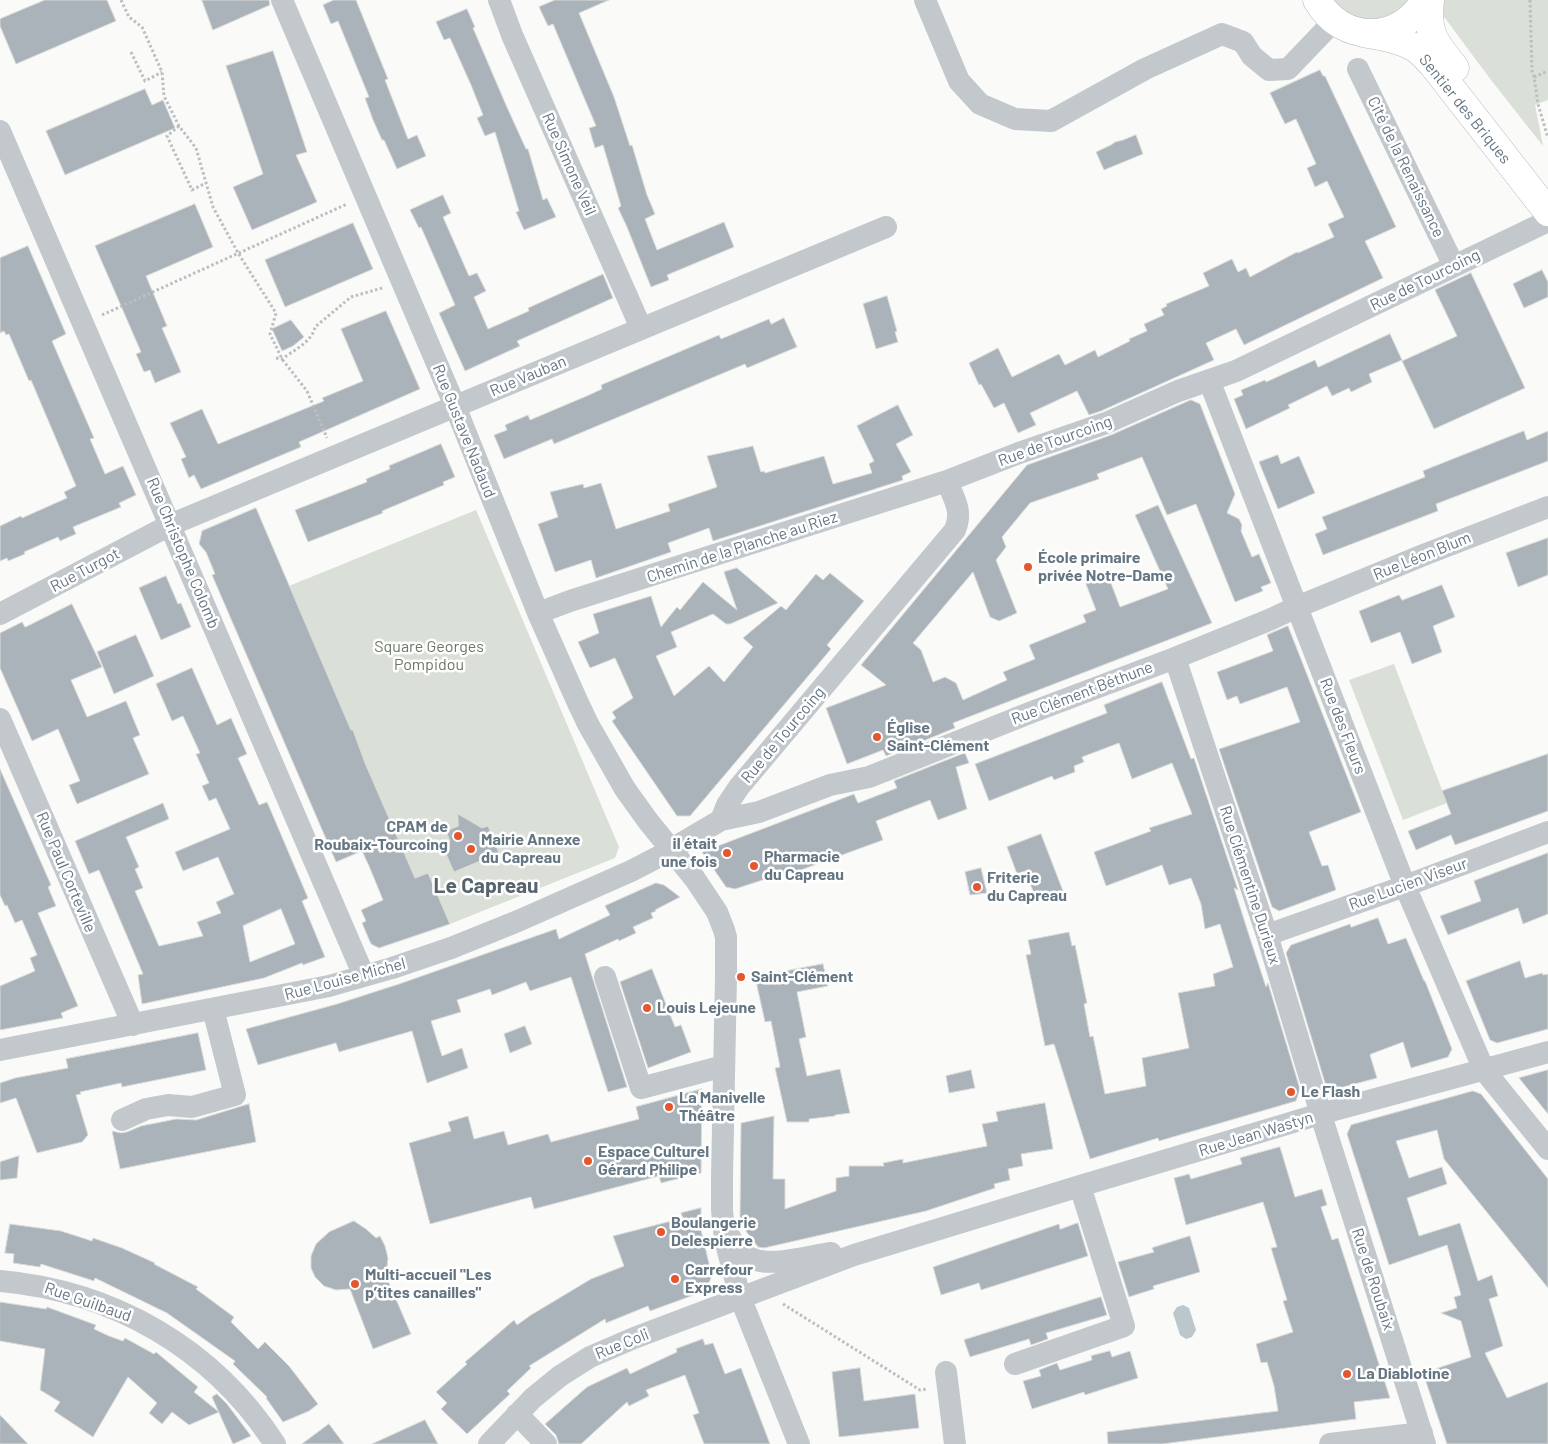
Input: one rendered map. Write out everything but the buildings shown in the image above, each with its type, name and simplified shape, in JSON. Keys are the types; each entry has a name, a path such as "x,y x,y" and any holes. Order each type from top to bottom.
{"main road":[{"path":"1317,0 1334,21"},
{"path":"1364,33 1384,32 1404,24 1419,10 1425,0"},
{"name":"Sentier des Briques","path":"1430,0 1429,22 1437,46 1548,185"},
{"name":"Sentier des Briques","path":"1334,21 1353,30 1402,42 1423,55 1433,65 1548,212"}],"street":[{"name":"Rue Gustave Nadaud","path":"282,0 455,406 538,613 578,703 607,758 643,815 702,888 717,912 724,930 726,976 722,1178 726,1240 740,1297 799,1444"},
{"name":"Rue Simone Veil","path":"499,0 516,44 641,328"},
{"path":"925,0 959,81 980,104 1015,119 1051,121 1144,70 1222,34 1242,42 1252,56 1269,70 1288,70 1334,21"},
{"name":"Cité de la Renaissance","path":"1358,68 1454,266"},
{"name":"Rue Christophe Colomb","path":"0,131 364,976"},
{"name":"Rue de Tourcoing","path":"721,820 727,805 739,787 955,530 960,520 959,510 947,481 1019,453 1106,424 1178,391 1236,371 1548,221"},
{"name":"Rue Vauban","path":"170,525 886,227"},
{"name":"Rue des Fleurs","path":"1209,380 1405,886 1484,1070 1548,1149"},
{"name":"Chemin de la Planche au Riez","path":"538,613 570,601 947,481"},
{"name":"Rue Léon Blum","path":"1297,606 1548,507"},
{"name":"Rue Turgot","path":"0,614 170,525"},
{"name":"Rue Clément Béthune","path":"671,849 721,820 764,810 830,784 869,777 1041,708 1175,658 1269,620 1297,606"},
{"name":"Rue Clémentine Durieux","path":"1175,658 1267,935 1320,1114"},
{"name":"Rue Paul Corteville","path":"0,719 133,1025"},
{"name":"Rue Lucien Viseur","path":"1267,935 1548,832"},
{"name":"Rue Louise Michel","path":"0,1050 329,986 364,976 451,948 510,925 631,871 671,849"},
{"path":"605,977 641,1088 724,1066"},
{"path":"122,1120 146,1109 168,1104 192,1107 235,1095 213,1009"},
{"name":"Rue Jean Wastyn","path":"740,1297 891,1243 1320,1114 1548,1052"},
{"name":"Rue de Roubaix","path":"1320,1114 1423,1439"},
{"path":"1015,1364 1124,1326 1080,1186"},
{"name":"Rue Jean Wastyn","path":"724,1225 730,1239 744,1254 763,1262 891,1243"},
{"name":"Rue Guilbaud","path":"0,1281 27,1283 85,1298 128,1314 158,1330 204,1362 249,1409 275,1444"},
{"name":"Rue Coli","path":"490,1444 533,1398 560,1376 590,1357 740,1297"},
{"path":"947,1380 955,1444"},
{"path":"518,1414 546,1444"},
{"path":"1330,1444 1423,1439"}],"path":[{"path":"121,0 129,17 142,26 162,72 164,96 179,126 196,148 213,207 238,253 276,313 270,334 282,359 307,391 335,456"},
{"path":"1530,0 1532,71 1538,104 1548,138"},
{"path":"131,52 145,81 162,72"},
{"path":"1534,77 1548,71"},
{"path":"179,126 167,136 192,190 206,183"},
{"path":"83,324 365,196"},
{"path":"276,358 282,359 304,343 314,334 315,328 351,297 401,280"},
{"path":"764,1288 784,1305 920,1390 947,1380"}],"green space":[{"path":"1332,0 1409,0 1402,7 1387,16 1370,19 1352,16"},
{"path":"1443,0 1548,0 1548,100 1535,105 1543,146 1439,10"},
{"name":"Square Georges Pompidou","path":"476,510 619,847 615,858 450,924 428,873 414,878 289,586"},
{"path":"1394,664 1447,803 1403,820 1349,680"}],"shaded area":[{"path":"1183,1305 1189,1308 1196,1330 1192,1337 1186,1339 1180,1335 1173,1313 1177,1307"}],"place":[{"name":"École primaire privée Notre-Dame","path":"1028,567"},
{"name":"Église Saint-Clément","path":"877,737"},
{"name":"CPAM de Roubaix-Tourcoing","path":"458,836"},
{"name":"Mairie Annexe du Capreau","path":"471,849"},
{"name":"il était une fois","path":"727,853"},
{"name":"Pharmacie du Capreau","path":"754,866"},
{"name":"Friterie du Capreau","path":"977,887"},
{"name":"Saint-Clément","path":"741,977"},
{"name":"Louis Lejeune","path":"647,1008"},
{"name":"Le Flash","path":"1291,1092"},
{"name":"La Manivelle Théâtre","path":"669,1107"},
{"name":"Espace Culturel Gérard Philipe","path":"588,1161"},
{"name":"Boulangerie Delespierre","path":"661,1232"},
{"name":"Carrefour Express","path":"675,1279"},
{"name":"Multi-accueil \"Les p’tites canailles\"","path":"355,1284"},
{"name":"La Diablotine","path":"1347,1374"}],"district":[{"name":"Le Capreau","path":"486,886"}]}
